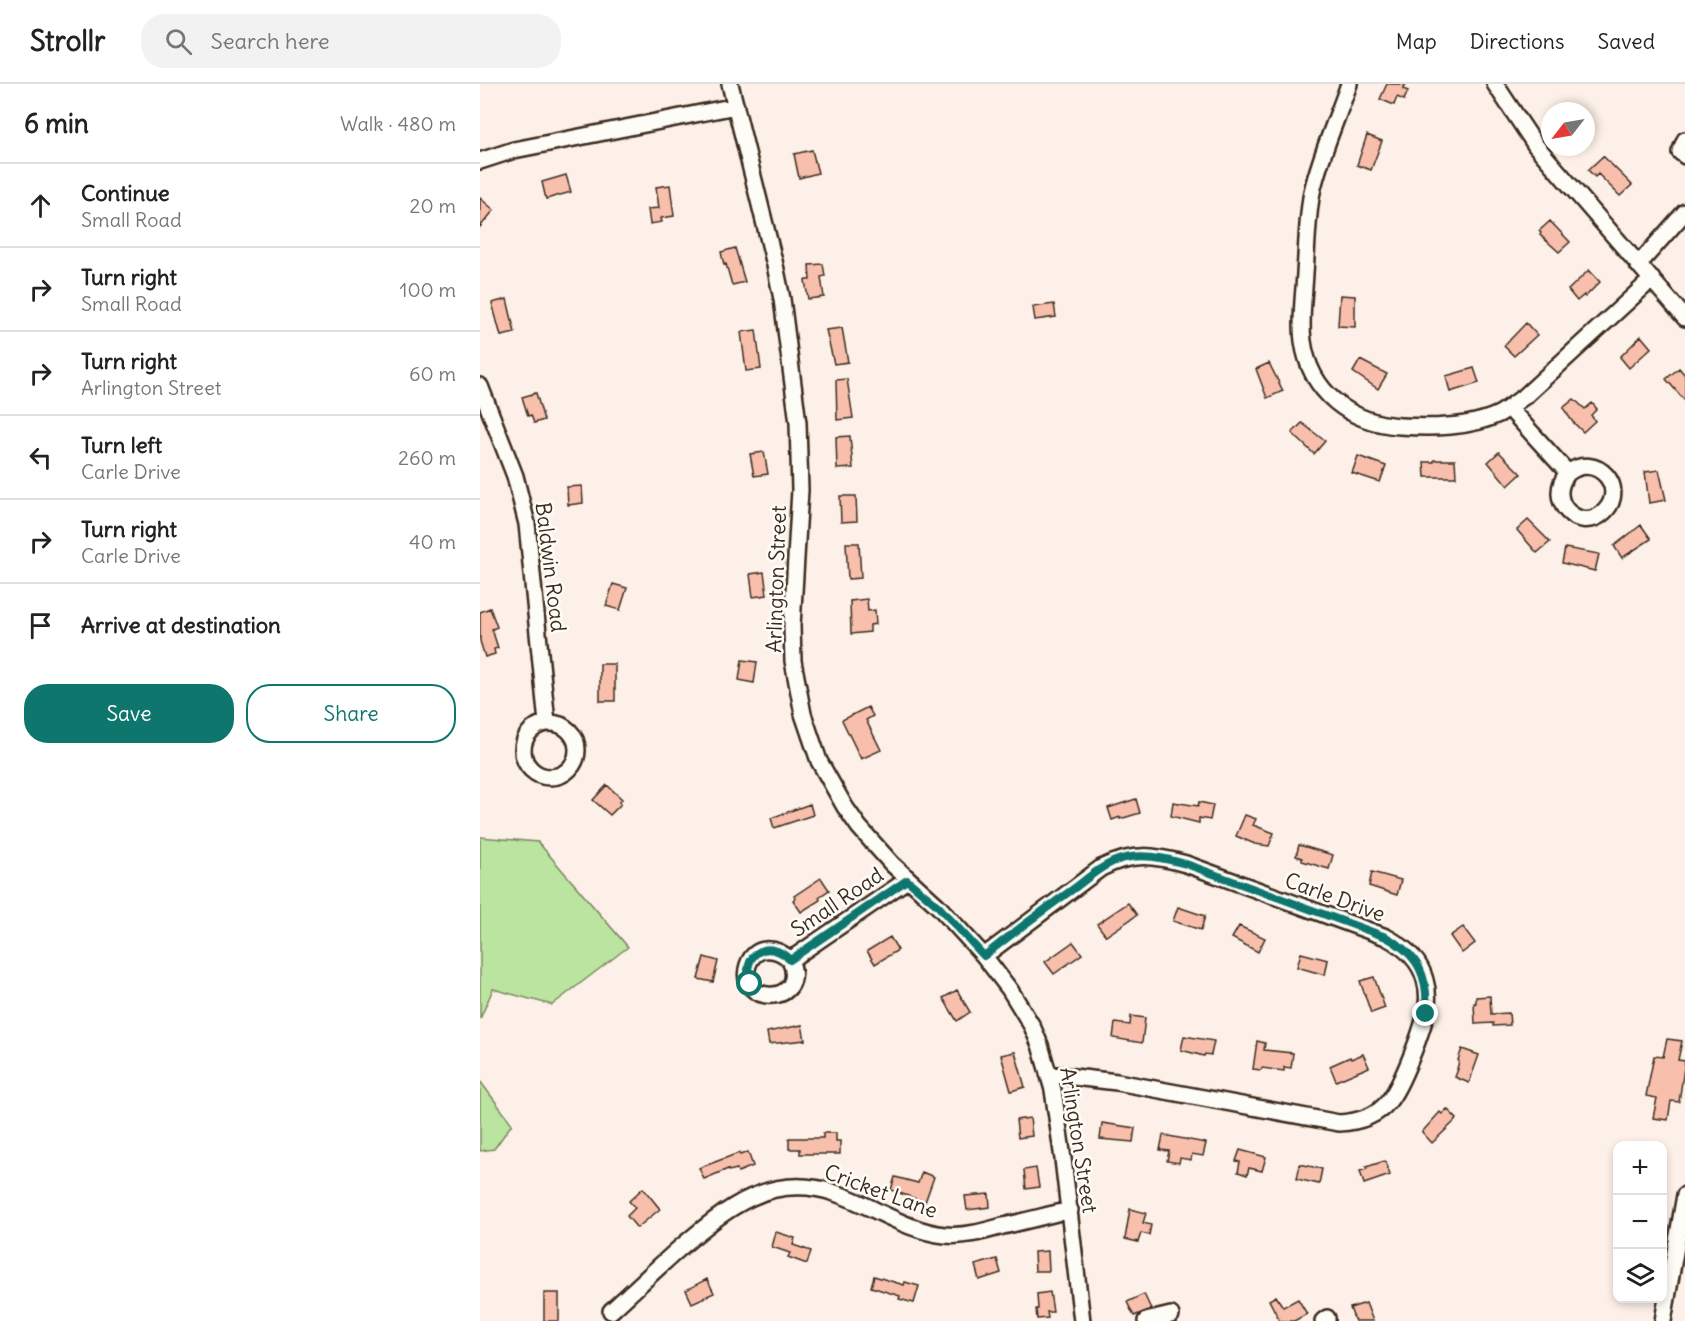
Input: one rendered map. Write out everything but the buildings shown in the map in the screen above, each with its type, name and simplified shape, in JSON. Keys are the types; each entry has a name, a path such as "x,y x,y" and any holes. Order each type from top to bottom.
{"street":[{"name":"Arlington Street","path":"730,84 760,198 782,299 798,423 800,490 792,626 793,661 803,714 819,761 845,807 874,844 907,880 938,906 984,956 1010,990 1032,1026 1053,1090 1070,1210 1082,1321"},
{"path":"1349,84 1316,180 1308,218 1302,333 1307,360 1317,379 1336,403 1362,419 1381,425 1462,424 1491,417 1509,408 1525,396 1652,279"},
{"path":"1495,84 1536,146 1685,318"},
{"path":"480,161 514,150 736,106"},
{"path":"1685,140 1680,153 1685,156"},
{"path":"1638,265 1685,212"},
{"name":"Baldwin Road","path":"480,386 515,476 527,524 547,723"},
{"path":"1509,408 1568,473"},
{"name":"Carle Drive","path":"984,956 1101,868 1118,860 1137,856 1158,857 1186,864 1386,937 1403,946 1414,958 1425,978 1428,994 1426,1014 1399,1085 1388,1103 1356,1122 1339,1123 1117,1082 1048,1074"},
{"name":"Small Road","path":"790,960 907,880"},
{"name":"Cricket Lane","path":"611,1311 709,1223 741,1201 767,1191 801,1186 816,1188 851,1199 907,1225 945,1235 959,1236 1070,1210"},
{"path":"1663,1321 1678,1279 1685,1195"},
{"path":"1146,1321 1171,1316"},
{"path":"1323,1321 1327,1318 1327,1321"}],"green space":[{"path":"480,837 538,842 628,947 552,1005 493,989 480,1019"},
{"path":"480,1081 512,1124 494,1149 480,1151"}],"route":[{"path":"750,984 747,968 755,954 762,950 778,950 790,960 907,880 938,906 984,956 1101,868 1118,860 1137,856 1158,857 1186,864 1386,937 1403,946 1414,958 1425,978 1428,994 1426,1014"}]}
